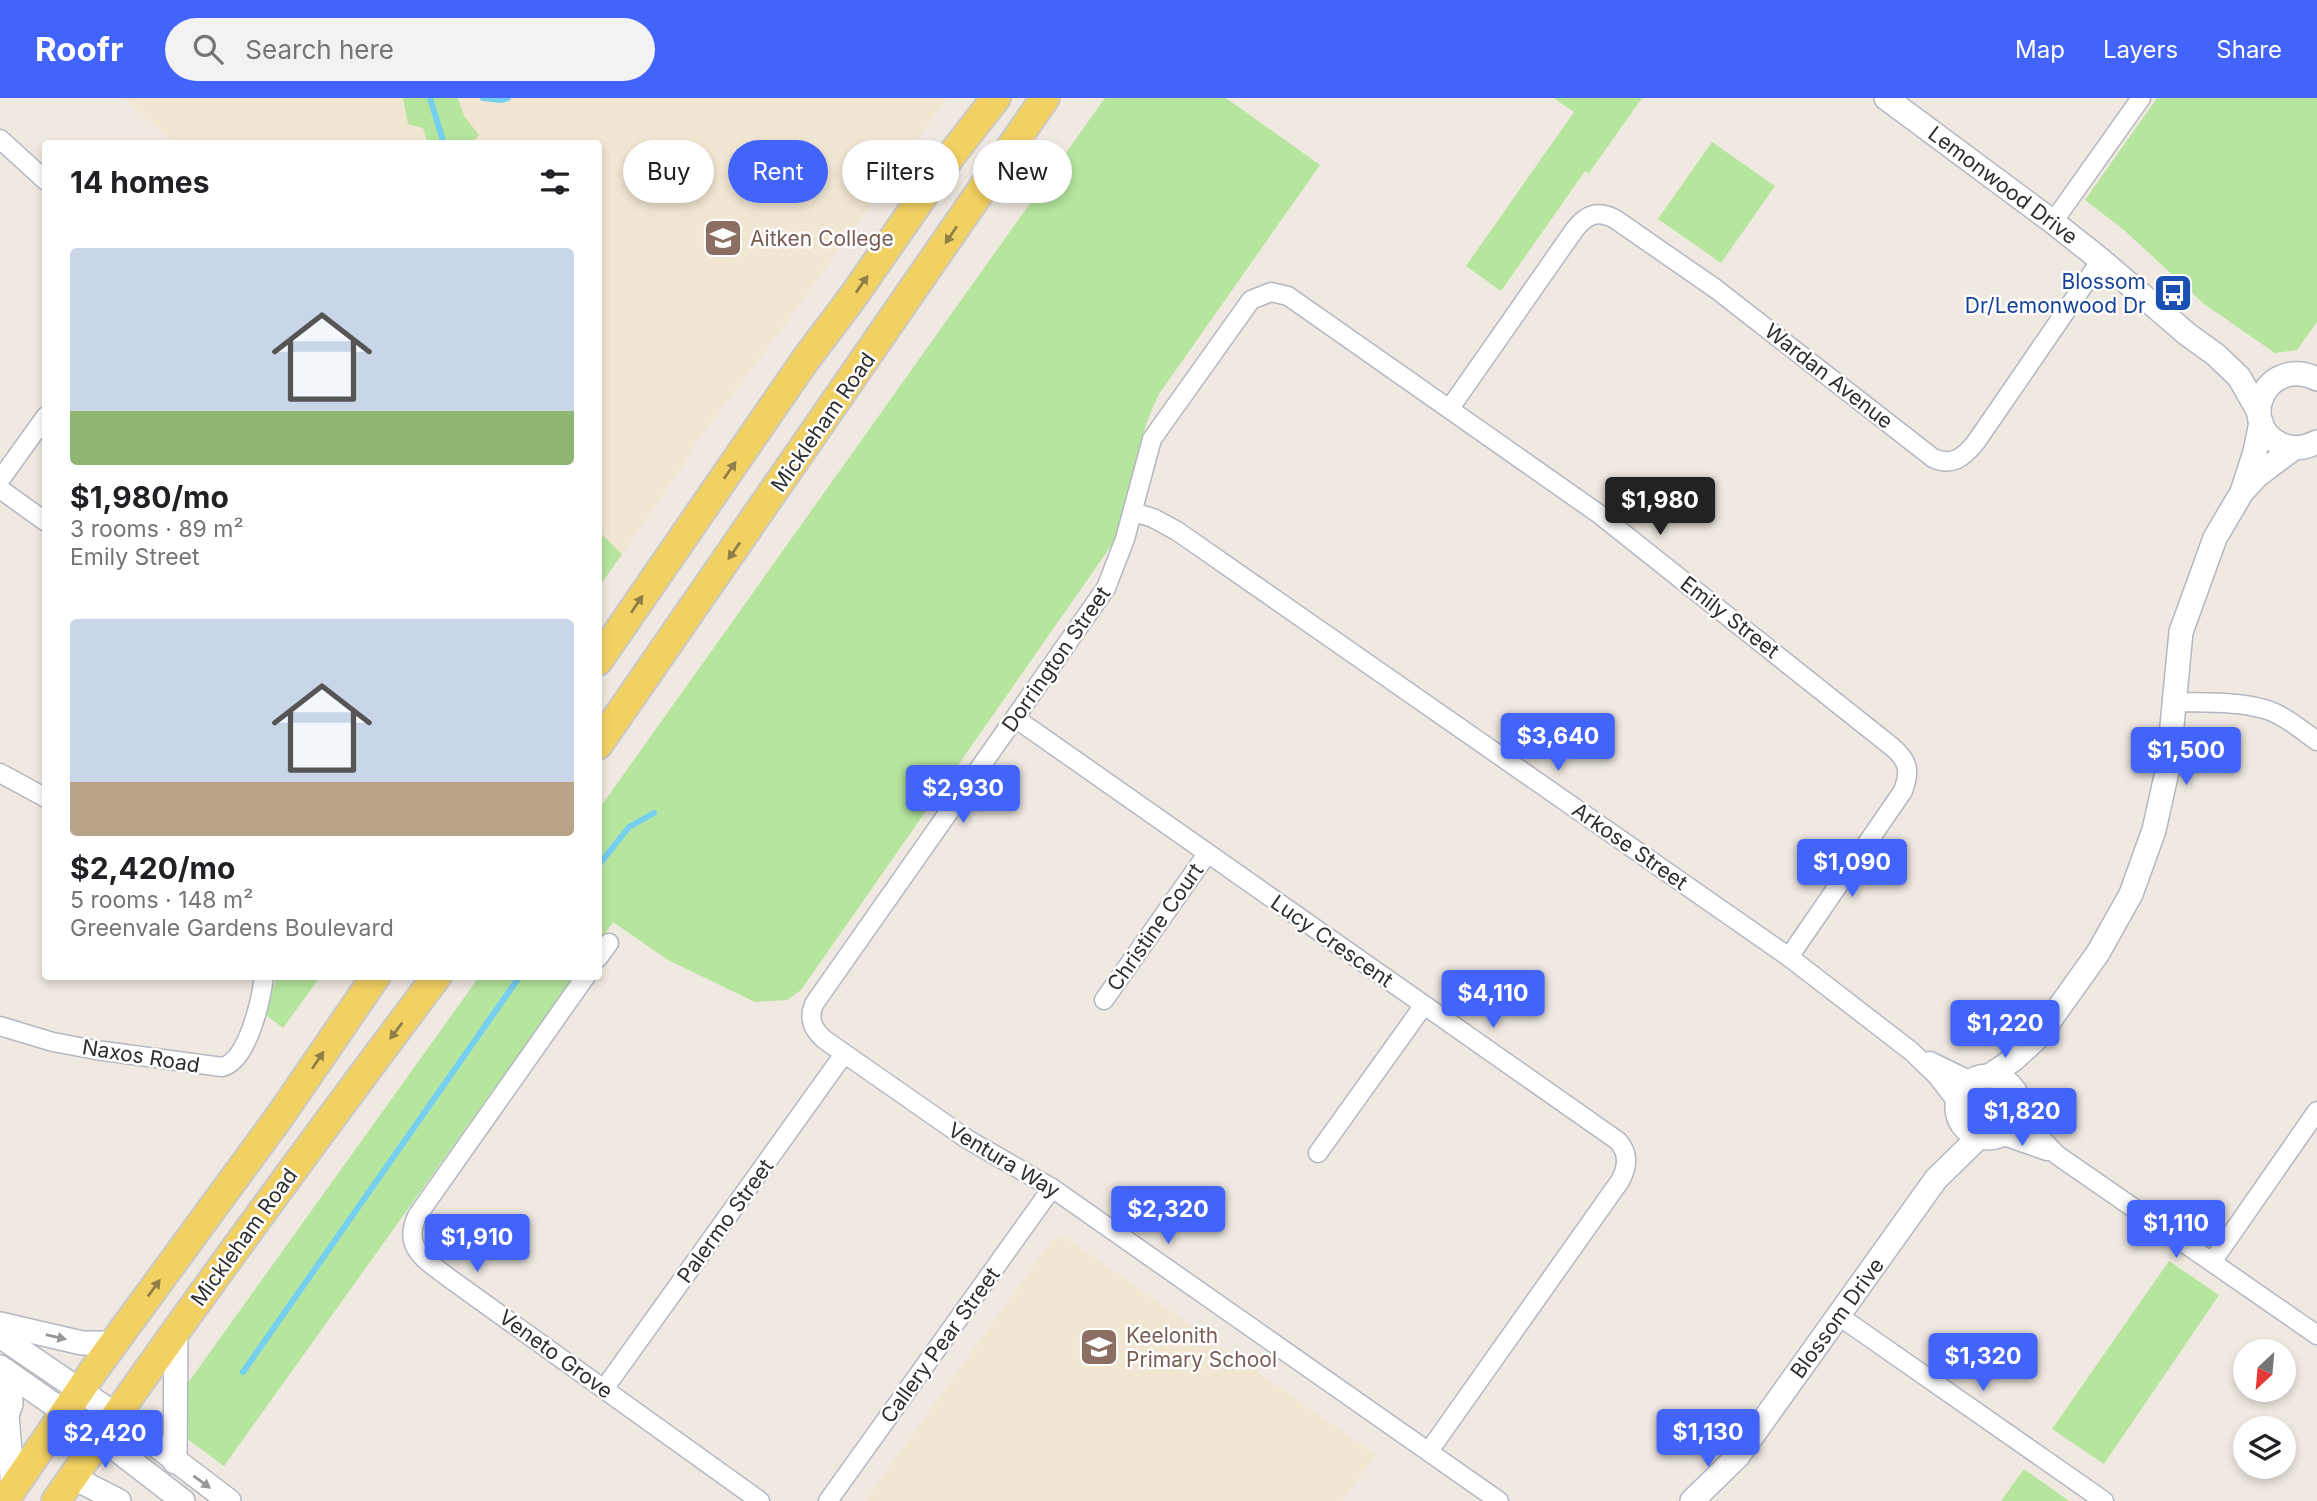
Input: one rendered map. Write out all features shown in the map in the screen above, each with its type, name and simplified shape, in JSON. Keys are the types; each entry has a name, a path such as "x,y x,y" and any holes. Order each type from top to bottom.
{"main road":[{"path":"602,655 806,359 852,299 950,157 996,98"},
{"name":"Mickleham Road","path":"602,740 1045,98"},
{"name":"Mickleham Road","path":"8,1494 114,1343 280,1116 373,980"},
{"name":"Mickleham Road","path":"56,1501 315,1139 434,980"}],"street":[{"name":"Lemonwood Drive","path":"1886,98 2053,222 2167,318 2216,355 2239,377 2273,440 2311,444"},
{"path":"2053,222 2141,98"},
{"path":"0,139 42,177"},
{"name":"Wardan Avenue","path":"1450,408 1581,221 1594,214 1606,214 1716,289 1924,451 1938,460 1949,462 1963,456 1976,442 2101,260"},
{"name":"Emily Street","path":"1251,300 1271,292 1288,296 1450,408 1599,514 1905,759 1909,776 1903,791 1789,957"},
{"name":"Dorrington Street","path":"818,998 1106,588 1116,567 1133,512 1152,439 1251,300"},
{"name":"Lemonwood Drive","path":"2216,355 2258,371 2305,374 2317,379"},
{"path":"1990,1136 2015,1122 2025,1069 2038,1038 2098,953 2131,894 2154,830 2168,767 2181,632 2215,538 2242,492 2255,452 2265,390 2288,374 2317,362"},
{"path":"0,480 42,422"},
{"path":"2242,492 2258,475 2311,444"},
{"path":"0,489 42,519"},
{"name":"Arkose Street","path":"1133,512 1153,518 1177,531 1789,957 1911,1051 1937,1076 1959,1111"},
{"path":"2175,702 2266,709 2317,741"},
{"name":"Lucy Crescent","path":"1015,718 1623,1147 1627,1161 1620,1181 1429,1451"},
{"path":"0,773 42,796"},
{"name":"Christine Court","path":"1104,1000 1207,854"},
{"path":"602,953 609,943"},
{"name":"Naxos Road","path":"0,1026 53,1042 96,1050 222,1067 234,1061 242,1049 256,1013 263,980"},
{"name":"Veneto Grove","path":"583,980 423,1208 413,1224 411,1238 416,1250 435,1267 760,1501"},
{"name":"Ventura Way","path":"818,998 811,1010 813,1027 825,1040 967,1139 1052,1188 1499,1501"},
{"path":"1318,1153 1424,1005"},
{"path":"2038,1038 2013,1060 1960,1093 1959,1111 1971,1133 2027,1142 2057,1155 2317,1335"},
{"name":"Arkose Street","path":"1911,1051 1980,1079"},
{"name":"Palermo Street","path":"604,1389 845,1054"},
{"path":"1980,1079 2007,1082 2018,1105 2057,1155"},
{"name":"Blossom Drive","path":"1936,1180 1959,1111"},
{"path":"2212,1262 2317,1111"},
{"name":"Blossom Drive","path":"1692,1501 1738,1456 1936,1180 1990,1136"},
{"name":"Callery Pear Street","path":"828,1501 1052,1188"},
{"path":"1839,1316 2104,1501"},
{"path":"0,1324 82,1343 114,1343"},
{"path":"175,1462 176,1332"},
{"path":"0,1336 72,1402 108,1426 175,1462 229,1501"},
{"path":"5,1371 72,1402"},
{"path":"5,1371 11,1404 8,1415 8,1494"},
{"path":"108,1426 183,1501"},
{"name":"Blossom Drive","path":"1717,1501 1738,1456"},
{"path":"72,1477 118,1501"}],"shaded area":[{"name":"Aitken College","path":"124,98 947,98 917,140 842,140 842,203 872,203 692,448 685,463 622,554 602,535 602,140 171,140"},
{"name":"Keelonith Primary School","path":"1065,1237 1376,1455 1342,1501 865,1501 1052,1240"}],"green space":[{"path":"403,98 458,98 464,116 479,135 475,140 428,140 423,128 408,124"},
{"path":"1105,98 1226,98 1320,165 1159,394 1145,428 1118,536 801,990 787,1000 755,1002 668,960 613,922 602,938 602,805 1030,203 1072,203 1072,144"},
{"path":"1554,98 1642,98 1589,173 1585,171 1501,291 1466,266 1574,112"},
{"path":"2157,98 2317,98 2317,322 2297,350 2275,353 2204,304 2124,230 2085,200"},
{"path":"1712,142 1775,186 1721,263 1658,219"},
{"path":"602,535 622,554 602,583"},
{"path":"275,980 318,980 283,1028 266,1015"},
{"path":"477,980 572,980 224,1466 186,1438 175,1401"},
{"path":"2169,1261 2219,1295 2104,1464 2052,1429"},
{"path":"2024,1469 2069,1501 2001,1501"}],"waterway":[{"path":"430,98 443,140"},
{"path":"483,98 508,98"},
{"path":"602,861 629,827 654,813"},
{"path":"243,1372 517,980"}],"place":[{"name":"Aitken College","path":"723,238"},
{"name":"Blossom Dr/Lemonwood Dr","path":"2173,293"},
{"name":"Keelonith Primary School","path":"1099,1347"}]}
